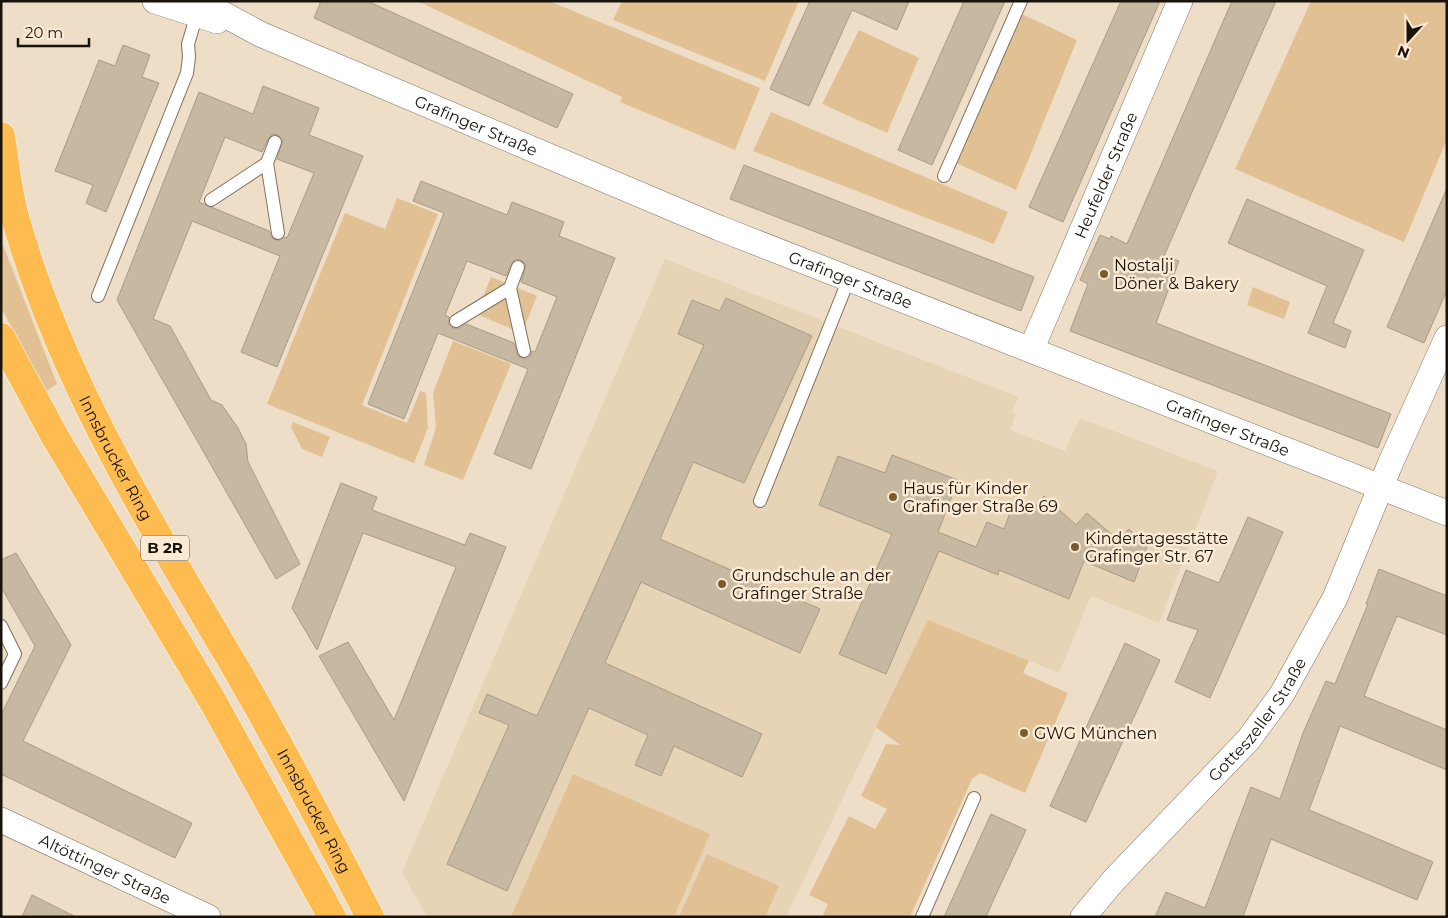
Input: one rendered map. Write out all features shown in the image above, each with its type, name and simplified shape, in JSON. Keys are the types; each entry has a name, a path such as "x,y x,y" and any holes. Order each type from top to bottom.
{"highway":[{"name":"Innsbrucker Ring","path":"1,136 15,216 40,295 86,404 156,533 309,799 370,917"},
{"name":"B 2R","path":"1,337 54,435 212,700 332,917"}],"street":[{"name":"Grafinger Straße","path":"155,1 198,8 719,228 1447,513"},
{"name":"Heufelder Straße","path":"1031,350 1180,1"},
{"name":"Gotteszeller Straße","path":"1083,917 1124,869 1249,739 1282,694 1335,598 1447,338"},
{"name":"Altöttinger Straße","path":"1,820 208,917"}],"lane":[{"path":"944,176 1021,1"},
{"path":"98,296 187,73 188,44 198,8"},
{"path":"275,142 267,163 278,233"},
{"path":"211,200 267,163"},
{"path":"518,267 510,288 524,351"},
{"path":"760,500 848,280"},
{"path":"456,321 510,288"},
{"path":"1,626 15,654 1,683"},
{"path":"922,917 974,798"}],"shaded area":[{"path":"417,1 549,1 760,88 735,150 620,102 622,97"},
{"path":"622,1 799,1 765,81 613,20"},
{"path":"1311,1 1447,1 1447,139 1404,242 1235,169"},
{"path":"1011,9 1077,40 1016,190 947,159"},
{"path":"859,30 919,58 887,133 822,104"},
{"path":"771,112 1008,212 994,244 753,151"},
{"path":"397,198 438,214 362,405 407,423 420,391 426,393 428,428 414,463 267,404 345,213 385,229"},
{"path":"1,240 57,384 45,392 1,307"},
{"path":"665,259 1018,397 1012,412 1016,414 1010,430 1065,451 1080,418 1218,471 1159,623 1091,596 1059,673 928,620 786,917 427,917 402,872"},
{"path":"491,277 537,296 522,333 476,314"},
{"path":"1253,287 1290,302 1284,319 1247,305"},
{"path":"453,341 511,364 463,480 424,465 436,428 433,393"},
{"path":"293,422 330,437 322,457 302,449 291,427"},
{"path":"928,620 1029,661 1023,673 1068,693 1025,793 980,773 972,779 910,917 822,917 828,904 809,895 849,816 875,829 887,809 861,796 886,744 900,745 876,727"},
{"path":"573,774 710,834 674,917 511,917"},
{"path":"707,854 779,886 765,917 679,917"}],"building":[{"path":"321,1 367,1 573,94 557,128 314,18"},
{"path":"810,1 909,1 897,30 852,10 809,106 770,89"},
{"path":"964,1 1005,1 932,165 898,150"},
{"path":"1121,1 1160,1 1063,222 1029,207"},
{"path":"1232,1 1276,1 1164,256 1179,261 1156,323 1391,414 1378,448 1070,331 1088,284 1080,280 1100,235 1110,239 1111,236 1127,244"},
{"path":"123,45 150,55 142,77 159,83 106,212 86,203 93,185 55,171 99,60 115,66"},
{"path":"263,86 319,108 309,135 363,156 277,367 241,352 280,256 192,221 153,319 170,326 211,400 222,405 238,428 246,444 248,462 300,564 276,579 117,300 199,92 253,114","holes":["273,134 278,135 283,140 277,159 314,173 287,238 285,237 279,241 272,238 269,231 199,202 225,137 262,152 268,139"]},
{"path":"744,165 1034,277 1021,311 730,199"},
{"path":"421,181 507,215 512,202 564,222 559,236 615,258 531,469 494,454 528,369 438,333 404,419 368,404 444,213 413,201","holes":["516,259 521,260 526,265 521,282 557,297 535,352 532,351 530,357 525,359 518,356 514,343 466,324 460,328 453,328 449,325 449,317 445,315 467,261 506,276 511,264"]},
{"path":"1447,188 1447,290 1424,343 1387,327"},
{"path":"1247,199 1364,250 1333,323 1351,331 1345,348 1308,333 1327,286 1228,243"},
{"path":"726,298 812,336 744,483 693,462 660,539 820,609 800,653 641,582 605,663 762,734 742,777 674,746 661,776 635,765 648,735 589,708 507,891 447,864 509,725 479,713 487,694 537,716 704,345 678,334 692,300 720,311"},
{"path":"892,455 958,480 938,532 976,547 987,522 1004,529 1014,502 1033,509 1044,496 1076,525 1087,513 1118,540 1129,529 1147,547 1134,582 1084,561 1069,599 999,570 998,575 939,551 886,674 839,654 892,534 819,505 838,456 885,473"},
{"path":"341,483 377,497 372,510 465,545 470,533 506,547 404,801 319,656 348,642 394,720 456,567 363,533 317,650 292,608"},
{"path":"1248,517 1283,532 1210,698 1175,682 1198,630 1167,620 1186,570 1219,583"},
{"path":"16,553 71,645 23,741 192,823 175,858 1,774 1,715 35,646 1,587 1,560"},
{"path":"1379,569 1447,596 1447,635 1397,616 1364,696 1447,730 1447,770 1340,726 1309,810 1433,862 1417,900 1271,839 1243,917 1155,917 1166,892 1205,908 1251,787 1280,799 1303,733 1326,681 1335,684 1368,604 1366,604"},
{"path":"1125,643 1160,660 1086,822 1050,806"},
{"path":"991,814 1026,830 986,917 944,917"},
{"path":"32,895 76,917 22,917"}],"place":[{"name":"Nostalji Döner & Bakery","path":"1104,274"},
{"name":"Haus für Kinder Grafinger Straße 69","path":"893,497"},
{"name":"Kindertagesstätte Grafinger Str. 67","path":"1075,547"},
{"name":"Grundschule an der Grafinger Straße","path":"722,584"},
{"name":"GWG München","path":"1024,733"}]}
